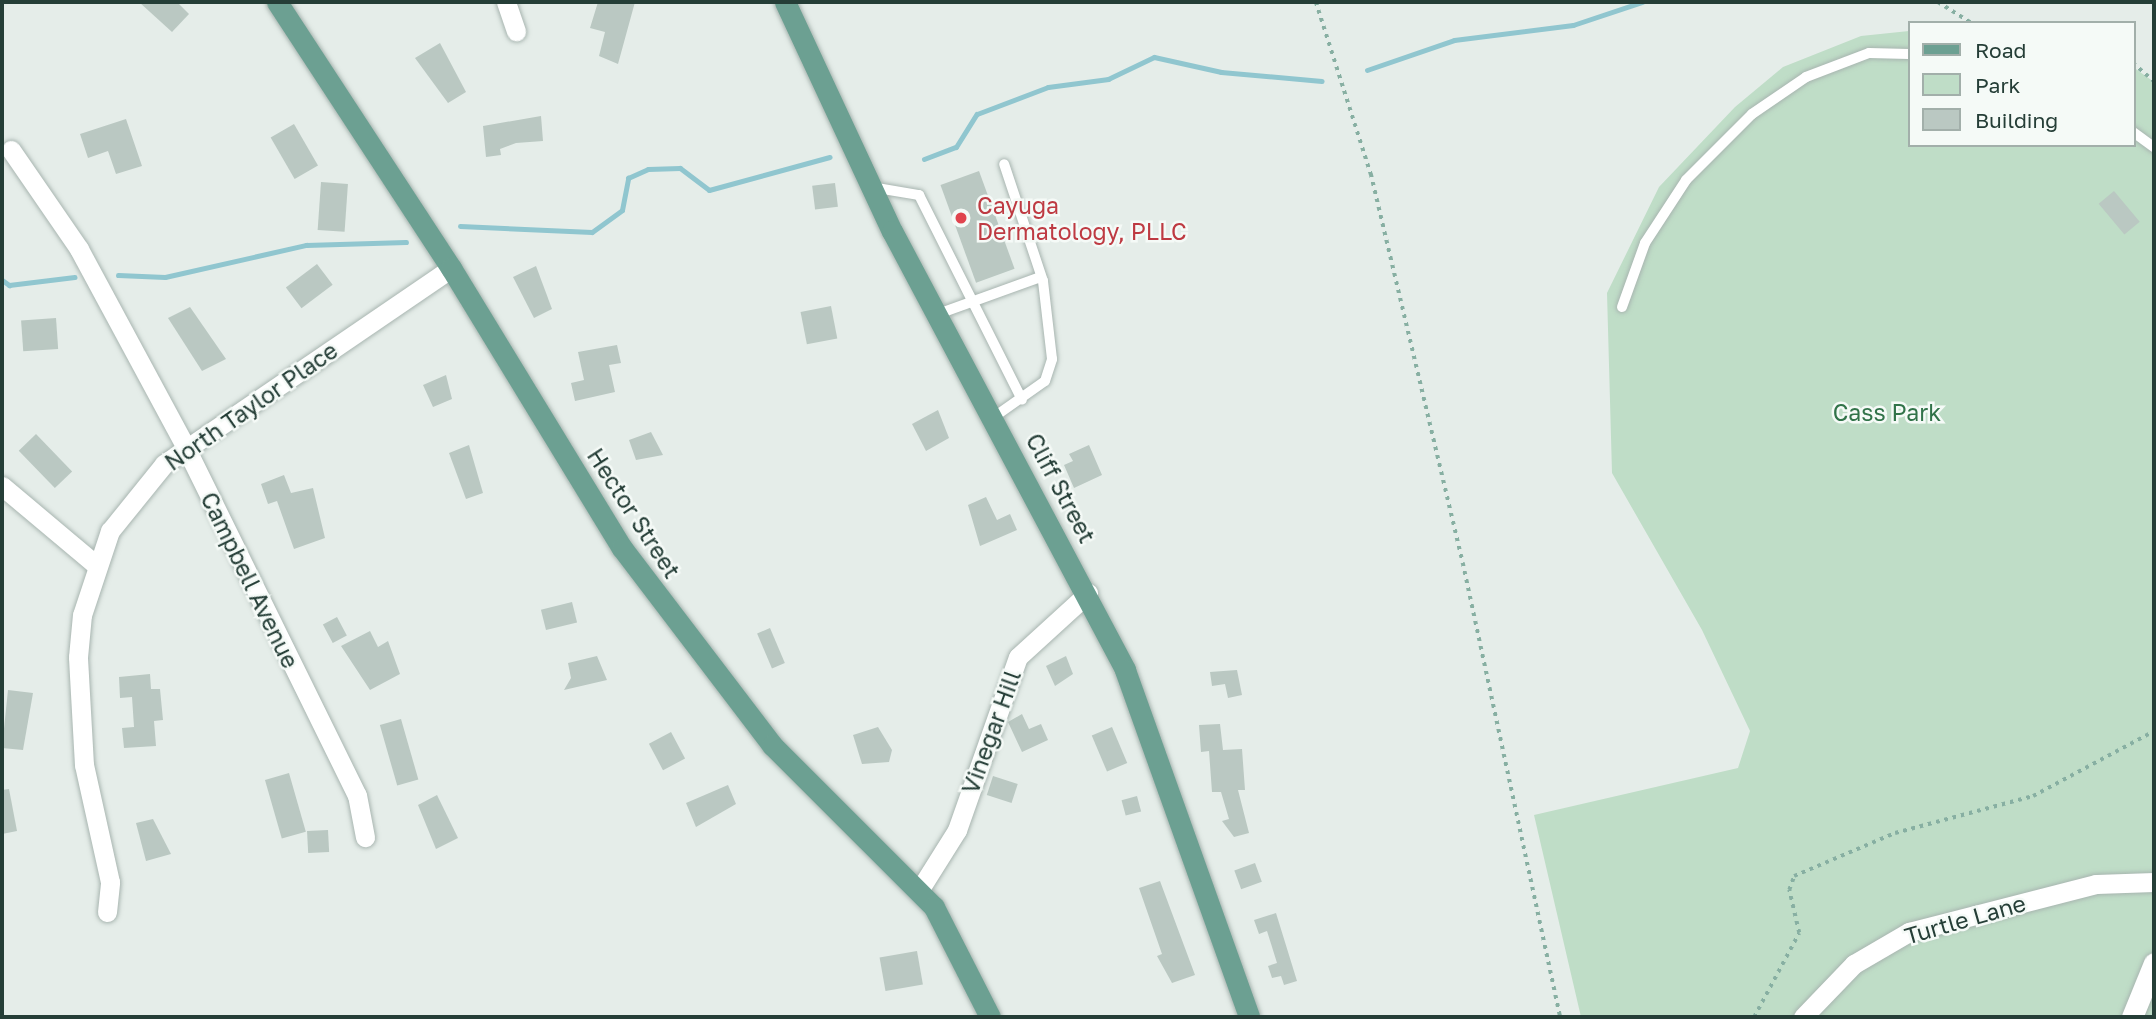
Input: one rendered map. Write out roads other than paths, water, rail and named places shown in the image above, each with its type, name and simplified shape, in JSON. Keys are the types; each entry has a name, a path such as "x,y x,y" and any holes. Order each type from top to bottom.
{"main road":[{"name":"Cliff Street","path":"785,2 871,187 1087,593 1149,727 1250,1017"},
{"name":"Hector Street","path":"285,5 451,268 622,548 706,666 785,759 920,889 948,928 989,1017"},
{"path":"2132,1017 2154,963"}],"street":[{"path":"506,2 516,31"},
{"name":"Campbell Avenue","path":"11,150 79,249 186,448 357,795 365,837"},
{"name":"North Taylor Place","path":"107,912 110,882 86,779 78,706 82,615 96,565 125,506 186,448 451,268"},
{"path":"2,486 96,565"},
{"name":"Vinegar Hill","path":"920,889 953,839 1018,657 1087,593"},
{"name":"Turtle Lane","path":"1804,1017 1854,964 1909,932 2096,884 2154,882"}],"lane":[{"path":"1622,307 1645,243 1686,180 1752,114 1806,77 1856,58 1908,54"},
{"path":"2135,133 2154,147"},
{"path":"994,417 1045,382 1052,359 1041,277 1004,164"},
{"path":"871,187 919,195 1021,400"},
{"path":"937,314 1041,277"}],"waterway":[{"path":"1367,70 1454,40 1573,25 1642,2"},
{"path":"924,159 956,147 977,114 1048,87 1108,79 1154,57 1221,72 1322,81"},
{"path":"460,226 592,232 622,210 628,178 648,169 680,168 709,190 830,157"},
{"path":"118,275 165,277 306,245 406,242"},
{"path":"2,280 9,285 75,277"}],"place":[{"name":"Cayuga Dermatology, PLLC","path":"961,218"}],"park label":[{"name":"Cass Park","path":"1887,412"}]}
